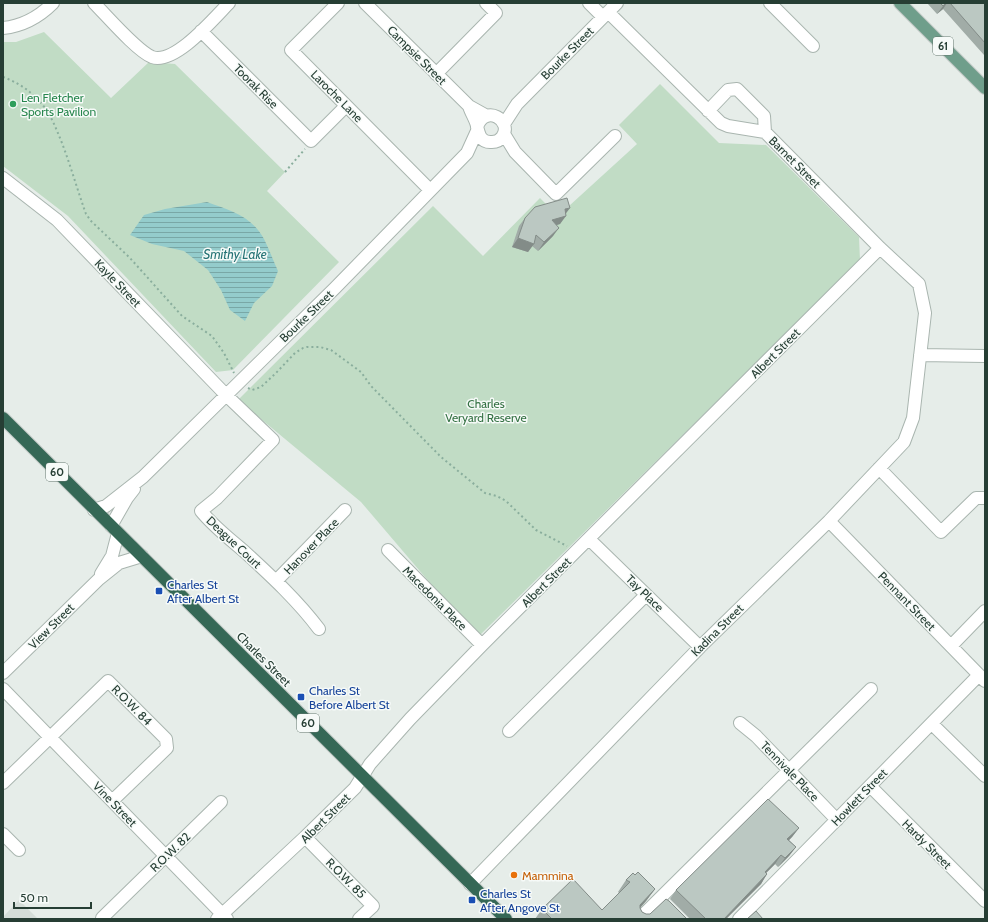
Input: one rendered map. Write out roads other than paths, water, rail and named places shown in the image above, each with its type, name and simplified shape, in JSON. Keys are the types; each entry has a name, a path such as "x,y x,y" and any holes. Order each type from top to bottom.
{"highway":[{"name":"Charles Street","path":"3,418 506,919"}],"main road":[{"name":"61","path":"903,4 983,81"}],"street":[{"path":"3,28 27,22 43,12 53,3"},
{"path":"94,3 139,49 153,57 170,56 186,46 229,3"},
{"name":"Laroche Lane","path":"338,3 291,50 430,190"},
{"name":"Campsie Street","path":"365,3 469,106 489,115"},
{"path":"436,74 496,13 486,3"},
{"name":"Barnet Street","path":"589,3 606,15 721,123 728,126 765,132 880,248 919,284 925,313 920,355"},
{"name":"Bourke Street","path":"489,115 503,112 517,104 617,3"},
{"path":"770,3 813,46"},
{"name":"Toorak Rise","path":"201,31 311,141 346,106"},
{"path":"708,111 728,90 737,89 764,116 765,132"},
{"name":"Bourke Street","path":"504,129 517,104"},
{"name":"Campsie Street","path":"469,106 477,129"},
{"path":"515,152 482,139 477,129 480,120 489,115 499,118 515,152 556,194 615,136"},
{"name":"Bourke Street","path":"467,153 477,129"},
{"path":"492,142 502,138 504,129"},
{"name":"Bourke Street","path":"94,510 106,506 143,477 334,288 467,153 492,142"},
{"name":"Kayle Street","path":"3,178 57,220 226,395"},
{"name":"Albert Street","path":"222,917 355,788 370,764 390,741 482,645 880,248"},
{"path":"920,355 985,356"},
{"name":"Kadina Street","path":"470,884 700,647 829,521 904,442 913,418 920,355"},
{"name":"Deague Court","path":"226,395 273,440 217,498 201,511 217,529 276,581 319,628"},
{"path":"879,468 941,532 976,498 985,498"},
{"name":"Bourke Street","path":"115,529 127,498 143,477"},
{"name":"Hanover Place","path":"276,581 345,510"},
{"name":"Pennant Street","path":"829,521 982,678"},
{"name":"View Street","path":"98,579 112,556 115,529"},
{"name":"Tay Place","path":"589,539 700,647"},
{"name":"Macedonia Place","path":"388,550 482,645"},
{"name":"View Street","path":"3,673 98,579 119,563 142,556"},
{"path":"509,731 646,595"},
{"path":"951,646 985,611"},
{"name":"Howlett Street","path":"739,919 932,724 982,678"},
{"name":"R.O.W. 84","path":"3,783 108,681 166,739 167,748 112,801"},
{"path":"640,919 870,689"},
{"name":"Vine Street","path":"3,690 112,801 222,917"},
{"name":"Tennivale Place","path":"740,723 756,736 837,820"},
{"path":"932,724 985,776"},
{"name":"Hardy Street","path":"870,786 985,901"},
{"name":"R.O.W. 82","path":"102,918 221,802"},
{"path":"3,834 19,850"},
{"name":"R.O.W. 85","path":"305,837 373,906 359,919"}],"water":[{"name":"Smithy Lake","path":"207,202 239,215 253,225 264,239 278,271 272,286 254,303 245,321 230,310 221,290 208,270 184,251 152,244 130,235 144,215 165,209"}],"place":[{"name":"Len Fletcher Sports Pavilion","path":"13,104"},
{"name":"Charles St After Albert St","path":"159,591"},
{"name":"Charles St Before Albert St","path":"301,697"},
{"name":"Mammina","path":"514,875"},
{"name":"Charles St After Angove St","path":"472,900"}],"park label":[{"name":"Charles Veryard Reserve","path":"486,410"}]}
